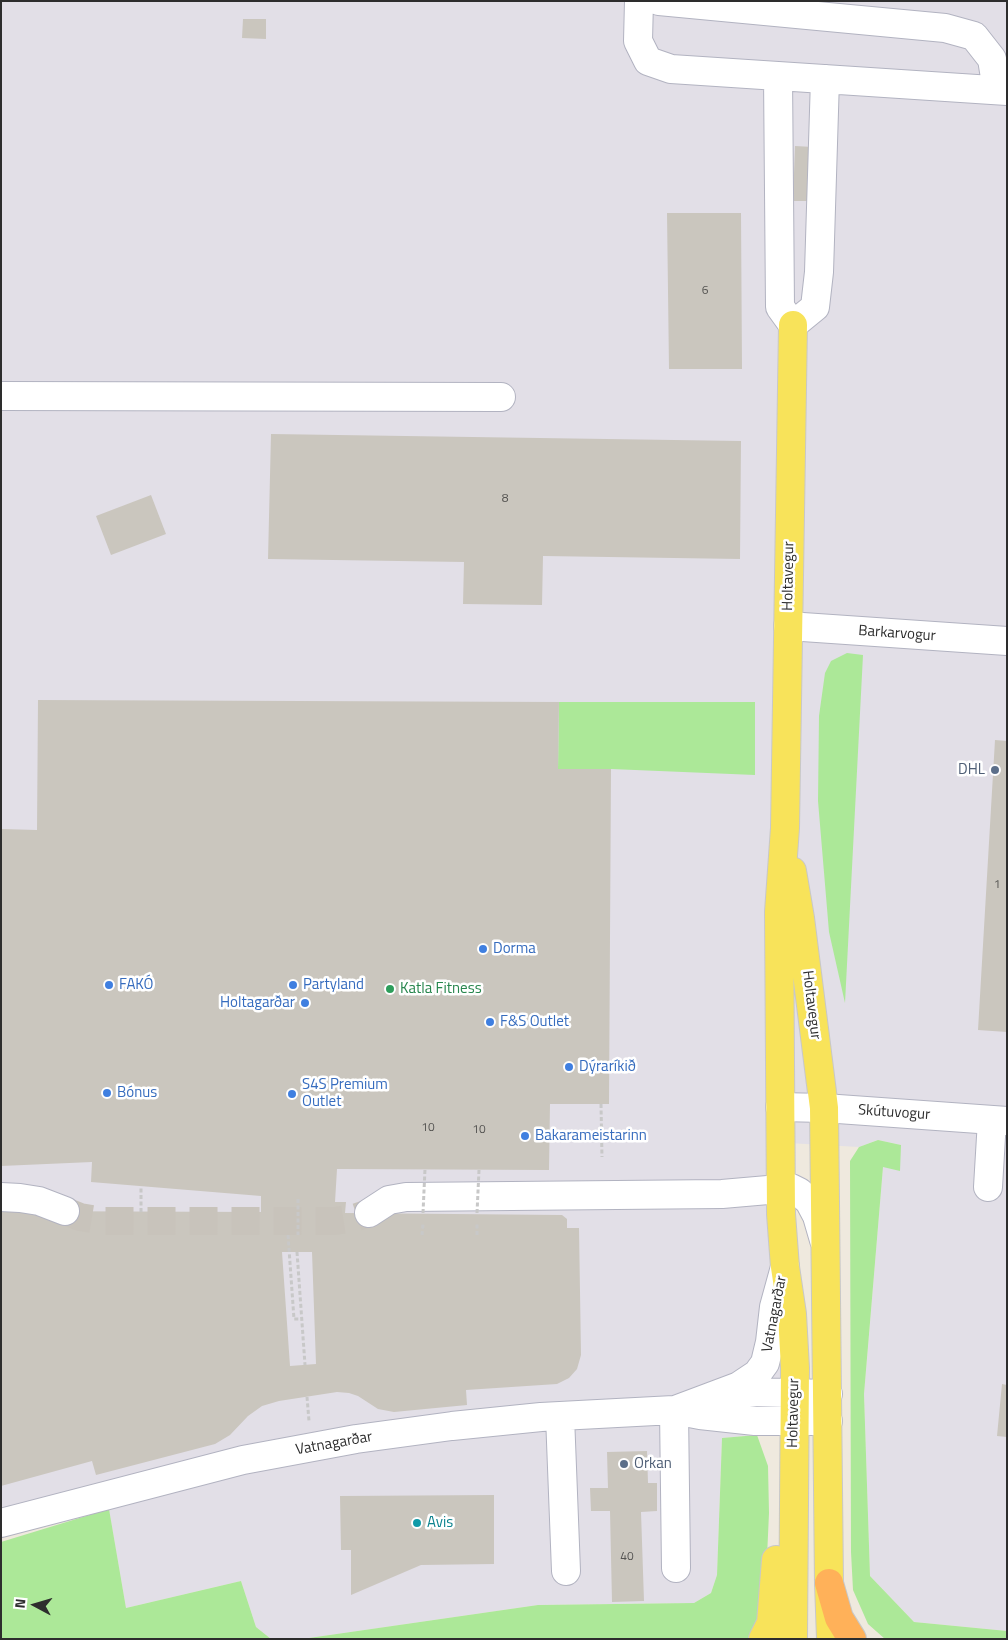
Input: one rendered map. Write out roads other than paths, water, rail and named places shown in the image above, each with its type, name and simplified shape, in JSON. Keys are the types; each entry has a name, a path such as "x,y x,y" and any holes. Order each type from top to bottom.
{"highway":[{"path":"829,1583 839,1618 852,1639"}],"main road":[{"name":"Holtavegur","path":"793,325 785,828 779,912 781,1188 784,1267 792,1314 795,1393 793,1639"},
{"name":"Holtavegur","path":"785,828 800,918 824,1108 831,1639"},
{"path":"763,1639 771,1623 776,1547 781,1519 793,1491"}],"street":[{"path":"638,1 638,41 648,61 671,70 1002,90 992,59 974,36 945,28 659,1"},
{"path":"778,76 780,307 793,325 814,307 819,272 825,78"},
{"path":"1,396 501,397"},
{"name":"Barkarvogur","path":"788,626 1007,641"},
{"name":"Skútuvogur","path":"780,1107 824,1108 1000,1121"},
{"path":"988,1187 1000,1121"},
{"path":"369,1213 390,1200 406,1197 722,1194 781,1188"},
{"name":"Holtavegur","path":"781,1188 792,1188 809,1201 817,1216 825,1244"},
{"path":"1,1197 39,1201 65,1211"},
{"name":"Vatnagarðar","path":"674,1410 738,1386 757,1374 765,1363 770,1342 774,1307 784,1267"},
{"name":"Vatnagarðar","path":"718,1394 748,1392 828,1394"},
{"path":"674,1410 676,1568"},
{"name":"Vatnagarðar","path":"1,1523 243,1460 356,1439 442,1427 560,1416 674,1410 746,1420 828,1421"},
{"path":"560,1416 566,1571"}],"tunnel":[{"path":"65,1211 80,1217 104,1221 335,1221 369,1213"}],"place":[{"name":"DHL","path":"995,770"},
{"name":"Dorma","path":"483,949"},
{"name":"FAKÓ","path":"109,985"},
{"name":"Partyland","path":"293,985"},
{"name":"Katla Fitness","path":"390,989"},
{"name":"Holtagarðar","path":"305,1003"},
{"name":"F&S Outlet","path":"490,1022"},
{"name":"Dýraríkið","path":"569,1067"},
{"name":"Bónus","path":"107,1093"},
{"name":"S4S Premium Outlet","path":"292,1094"},
{"name":"Bakarameistarinn","path":"525,1136"},
{"name":"Orkan","path":"624,1464"},
{"name":"Avis","path":"417,1523"}]}
